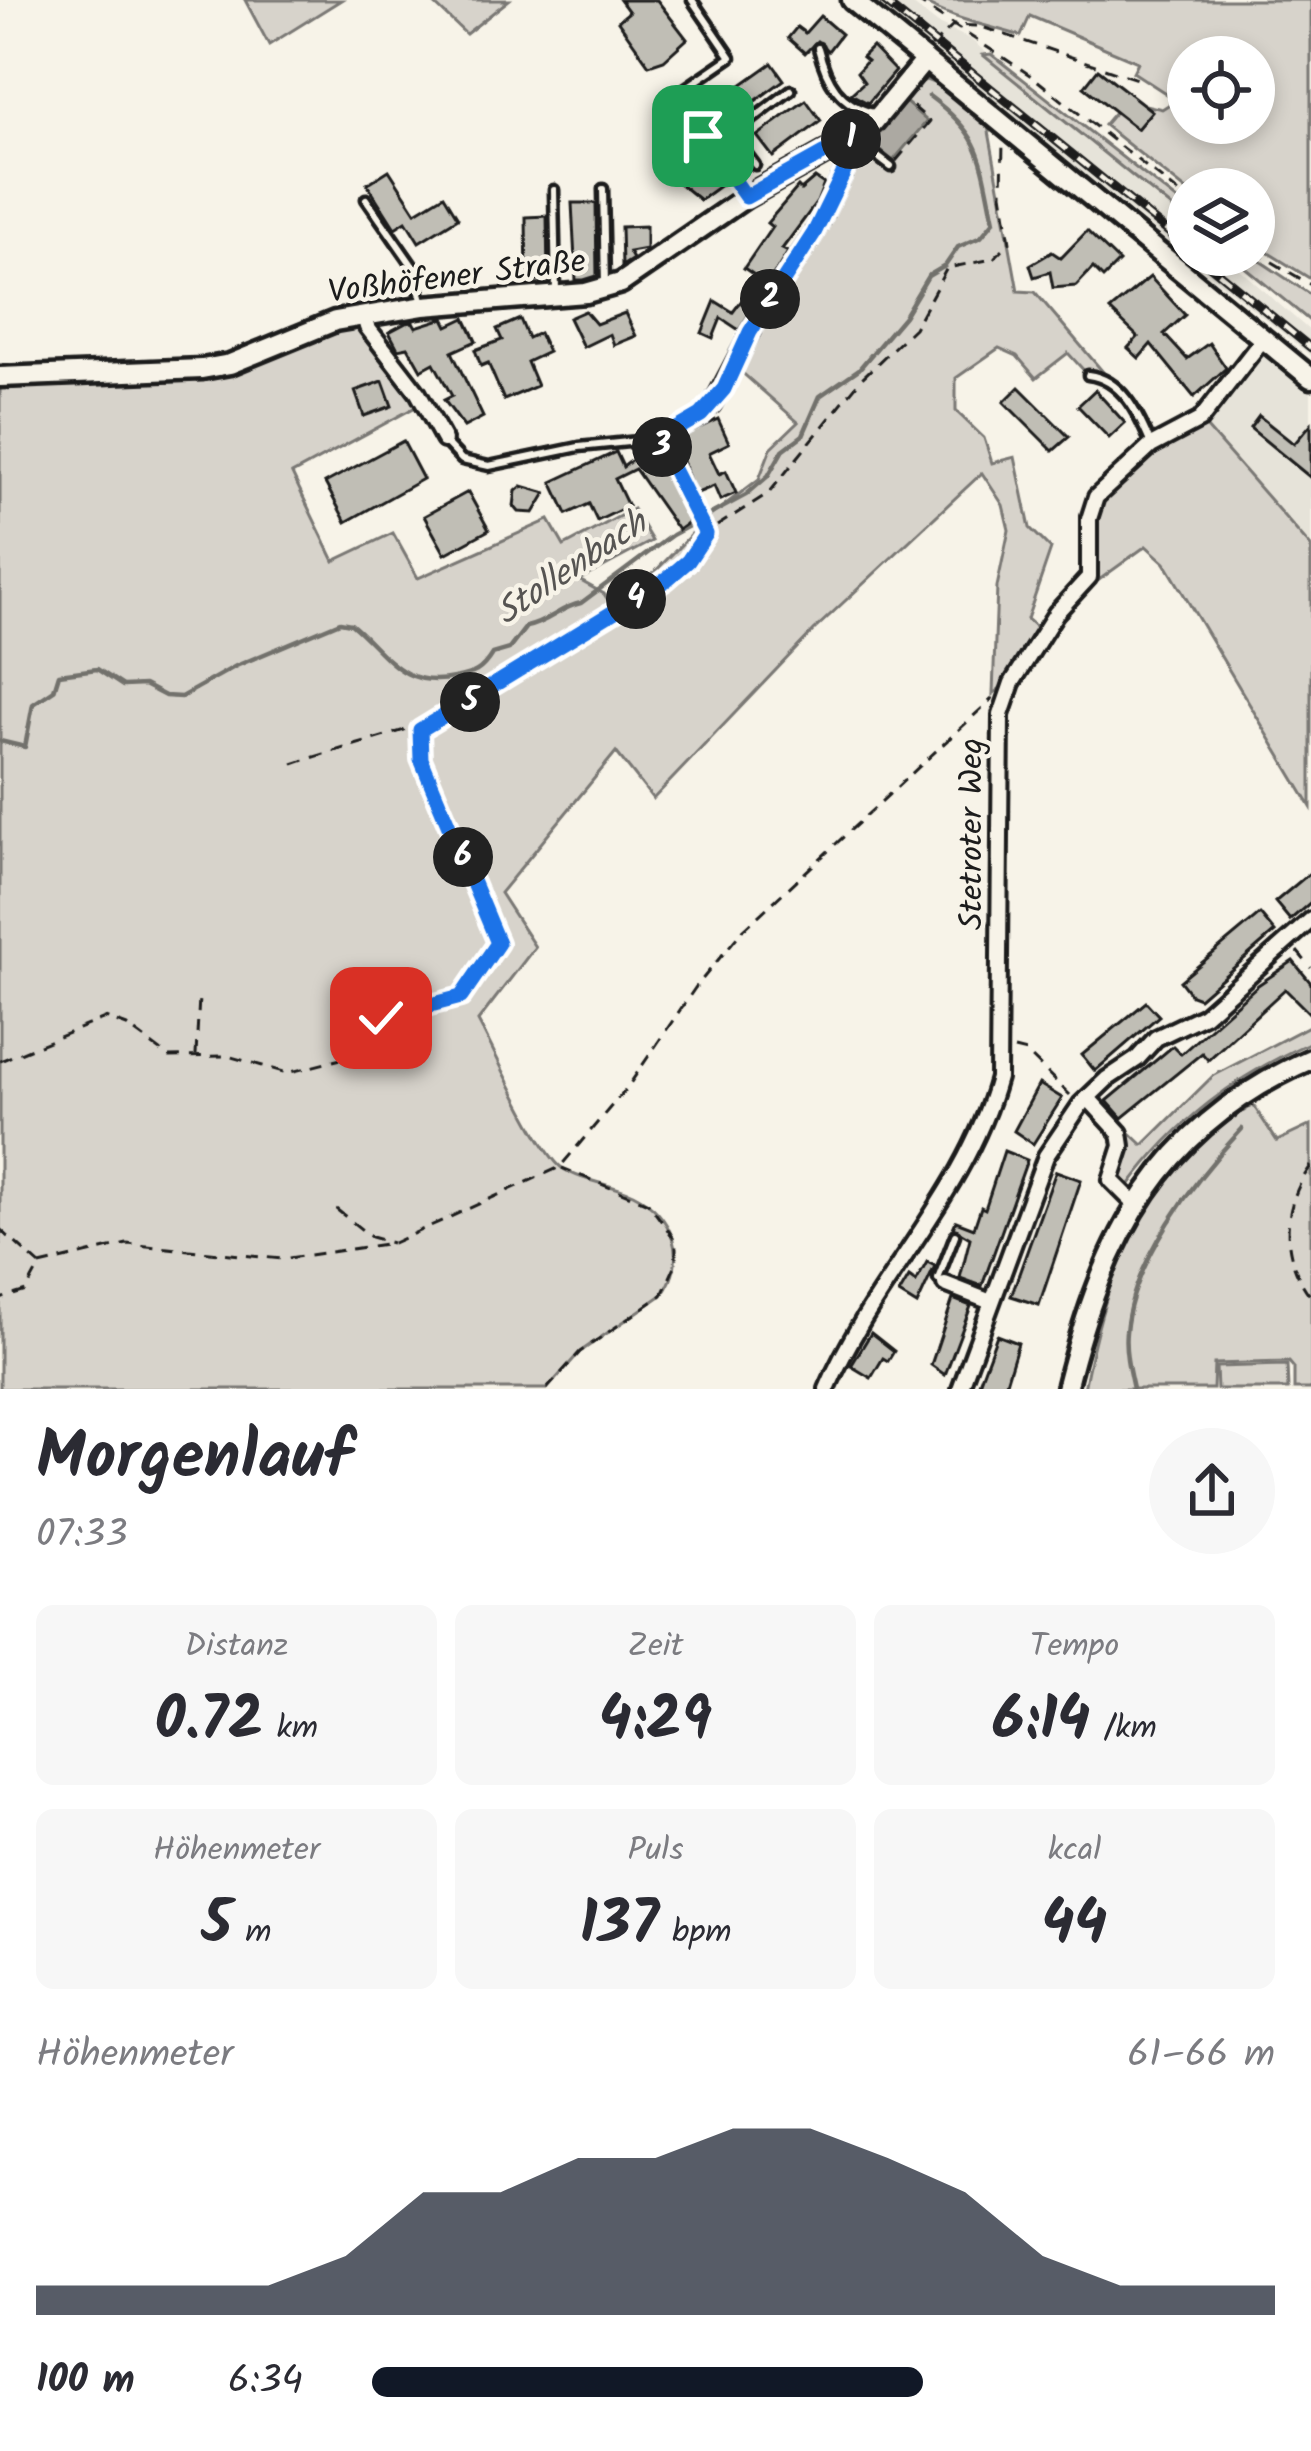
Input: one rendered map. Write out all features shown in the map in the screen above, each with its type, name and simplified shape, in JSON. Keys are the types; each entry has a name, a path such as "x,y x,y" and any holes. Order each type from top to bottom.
{"street":[{"path":"852,0 1311,378"},
{"name":"Voßhöfener Straße","path":"0,377 202,369 230,364 314,327 364,316 605,289 664,256 746,197 858,138 925,60"},
{"path":"712,405 756,322 814,233 858,138"},
{"path":"364,316 418,392 444,440"},
{"name":"Stetroter Weg","path":"827,1389 866,1316 973,1149 992,1100 1001,1048 999,754 1006,693 1056,613 1084,588 1090,566 1089,519 1096,497 1151,446 1200,420 1263,339"},
{"path":"960,1389 1046,1156 1084,1101 1156,1037 1204,1015 1311,920"},
{"path":"1066,1389 1096,1285 1135,1204 1198,1130 1254,1089 1311,1058"},
{"path":"1084,1101 1120,1133 1122,1146 1111,1180 1135,1204"},
{"path":"945,1284 991,1302"}],"lane":[{"path":"692,0 731,57 680,96 746,197"},
{"path":"818,48 836,92 856,107 880,115"},
{"path":"755,165 732,135 791,90"},
{"path":"858,138 891,167"},
{"path":"717,157 737,142"},
{"path":"603,189 605,289"},
{"path":"554,190 556,296"},
{"path":"366,199 412,265 424,306"},
{"path":"1088,376 1099,376 1125,396 1151,446"},
{"path":"444,440 462,460 489,466 579,447 658,440 712,405"},
{"path":"658,440 706,534"},
{"path":"945,1284 938,1279 955,1235"}],"path":[{"path":"915,0 995,50 1167,183"},
{"path":"925,60 934,43 954,25 979,26 1137,79"},
{"path":"891,167 930,121 898,94"},
{"path":"920,112 926,105"},
{"path":"292,764 428,722 470,702 666,580 688,561 706,534 769,494 862,378 899,346 947,268 993,259 1010,242 1000,148 1008,128"},
{"path":"1275,264 1311,285"},
{"path":"0,1299 26,1291 40,1265 128,1244 282,1259 393,1243 560,1167 628,1085 695,988 742,931 869,817 977,710 1006,693"},
{"path":"0,1061 105,1018 127,1026 169,1057 228,1056 286,1073 304,1072 341,1059 381,1018 461,997 498,943 421,759 418,737 428,722"},
{"path":"1287,939 1311,968"},
{"path":"196,1057 199,997"},
{"path":"1001,1048 1026,1052 1084,1101"},
{"path":"1311,1166 1295,1191 1287,1232 1291,1260 1311,1297"},
{"path":"547,1389 580,1352 662,1295 676,1264 676,1241 648,1203 560,1167"},
{"path":"336,1209 371,1237 393,1243"},
{"path":"0,1229 40,1265"}],"shaded area":[{"path":"245,0 341,0 269,45"},
{"path":"430,0 509,0 466,34"},
{"path":"869,0 907,0 938,24 970,39 1167,206 1167,240"},
{"path":"919,0 1311,0 1311,279 1275,257 1275,168 1167,168 1167,175 1104,125 1115,112 1137,129 1151,111 1145,105 1167,106 1167,144 1275,144 1275,36 1167,36 1167,94 1133,72 1138,62 1030,16 1021,36 956,17"},
{"path":"991,54 1167,192 1167,204 983,55"},
{"path":"926,80 939,85 988,126 1018,291 1035,292 1115,386 1088,375 1068,353 1036,378 1017,356 999,348 956,378 956,411 984,438 992,463 1015,457 1030,528 1051,549 1027,619 1041,631 1008,682 993,694 997,587 1009,530 1003,505 982,473 814,630 653,799 616,752 500,893 535,947 478,1021 530,1122 562,1168 633,1194 667,1225 673,1238 674,1267 662,1295 580,1352 547,1389 0,1389 0,383 185,376 354,323 421,404 292,474 334,561 393,533 418,578 549,520 564,546 633,509 652,541 579,580 604,594 616,612 705,520 759,479 771,448 798,422 738,369 742,357 850,163 901,98"},
{"path":"903,100 927,121 893,161 868,140"},
{"path":"1275,271 1311,295 1311,322 1255,276 1275,276"},
{"path":"1212,276 1247,276 1311,332 1311,356"},
{"path":"1263,339 1311,378 1311,547 1200,420"},
{"path":"1200,420 1311,547 1311,807 1165,563 1146,546 1088,588 1094,507 1151,446"},
{"path":"1311,1025 1311,1042 1232,1085 1187,1121 1127,1188 1118,1182 1129,1150 1123,1126 1143,1145 1213,1076"},
{"path":"1253,1105 1277,1141 1311,1125 1311,1389 1294,1389 1294,1368 1289,1362 1214,1364 1213,1389 1084,1389 1109,1288 1154,1194 1200,1142"},
{"path":"1287,1365 1288,1389 1217,1389 1216,1367"}],"building":[{"path":"620,0 657,0 687,39 664,60 649,65 618,21 629,12"},
{"path":"820,16 841,34 828,51 817,41 805,53 788,38 797,27 805,33"},
{"path":"872,47 895,71 868,103 851,94 864,82 857,72"},
{"path":"772,63 784,80 732,118 723,106 731,100 727,95"},
{"path":"1098,69 1152,111 1137,129 1084,87"},
{"path":"806,100 821,121 773,157 757,136"},
{"path":"710,161 716,169 711,173 721,185 700,200 680,184"},
{"path":"389,170 416,212 444,195 458,218 419,242 406,221 395,228 367,184"},
{"path":"815,178 824,184 817,202 782,249 788,252 739,330 721,318 713,338 702,333 715,301 733,312 745,302 760,279 744,268 772,227 767,223 798,187 801,190"},
{"path":"572,203 596,203 597,276 584,280 576,280"},
{"path":"547,216 548,278 527,284 526,217"},
{"path":"646,226 646,249 629,252 633,259 622,266 621,227"},
{"path":"1087,231 1119,262 1103,278 1093,268 1076,286 1053,288 1050,272 1034,277 1030,265 1052,252 1061,258"},
{"path":"1150,277 1185,315 1164,334 1187,359 1209,343 1226,368 1194,397 1151,344 1139,358 1128,348 1138,337 1110,310"},
{"path":"585,311 596,324 625,313 636,336 614,345 610,334 583,347 569,318"},
{"path":"444,318 448,326 465,318 476,341 452,352 483,417 464,427 444,400 452,396 434,363 421,370 408,347 398,349 389,332 406,323 416,327"},
{"path":"520,319 528,338 539,333 548,352 527,362 537,386 504,400 488,363 481,366 475,350 502,340 497,329"},
{"path":"383,381 392,406 364,416 355,391"},
{"path":"1019,387 1069,437 1053,451 1004,402"},
{"path":"1095,390 1125,423 1109,438 1078,406"},
{"path":"1259,416 1294,444 1311,424 1311,478 1250,428"},
{"path":"718,419 729,443 709,453 719,474 726,471 736,493 720,500 714,486 695,494 674,440"},
{"path":"403,441 423,479 346,522 325,483"},
{"path":"648,448 692,520 678,530 635,469 615,479 628,506 597,521 589,504 567,514 552,482 616,452 623,467"},
{"path":"522,486 546,493 534,513 519,512 514,506 516,491"},
{"path":"468,492 489,530 445,554 424,516"},
{"path":"1311,872 1311,902 1290,920 1275,902"},
{"path":"1260,914 1275,932 1199,998 1191,995 1180,981"},
{"path":"1293,961 1311,983 1311,1015 1285,989 1208,1060 1202,1053 1122,1118 1107,1101 1173,1046 1181,1054 1258,985"},
{"path":"1146,1002 1159,1016 1095,1071 1082,1055"},
{"path":"1039,1084 1062,1098 1033,1144 1014,1131"},
{"path":"1004,1151 1027,1160 982,1286 960,1278 970,1238 953,1228 956,1221 974,1228"},
{"path":"1056,1171 1081,1180 1039,1305 1011,1296"},
{"path":"927,1262 935,1266 917,1305 899,1294 909,1277 916,1282"},
{"path":"953,1299 971,1306 945,1375 931,1365"},
{"path":"871,1333 894,1351 888,1361 883,1358 871,1378 851,1366"},
{"path":"997,1335 1018,1343 1004,1389 979,1383"}],"waterway":[{"name":"Stollenbach","path":"0,741 25,747 33,704 54,690 59,674 97,669 123,686 144,685 165,696 181,697 236,666 340,622 351,624 408,674 436,680 467,675 492,654 509,649 526,627 581,603 672,535 746,495 768,476 783,450 803,435 820,396 859,369 904,316 928,276 945,266 958,247 981,237 994,221 977,150 960,124 929,96"},
{"path":"1133,1389 1126,1339 1140,1277 1186,1196 1242,1129"}],"railway":[{"path":"882,0 1167,231"},
{"path":"1223,276 1311,348"}],"route":[{"path":"381,1018 461,997 498,943 421,759 420,730 616,612 688,561 706,534 658,440 701,415 724,389 762,311 814,233 859,141 857,135 746,197 703,136"}]}
